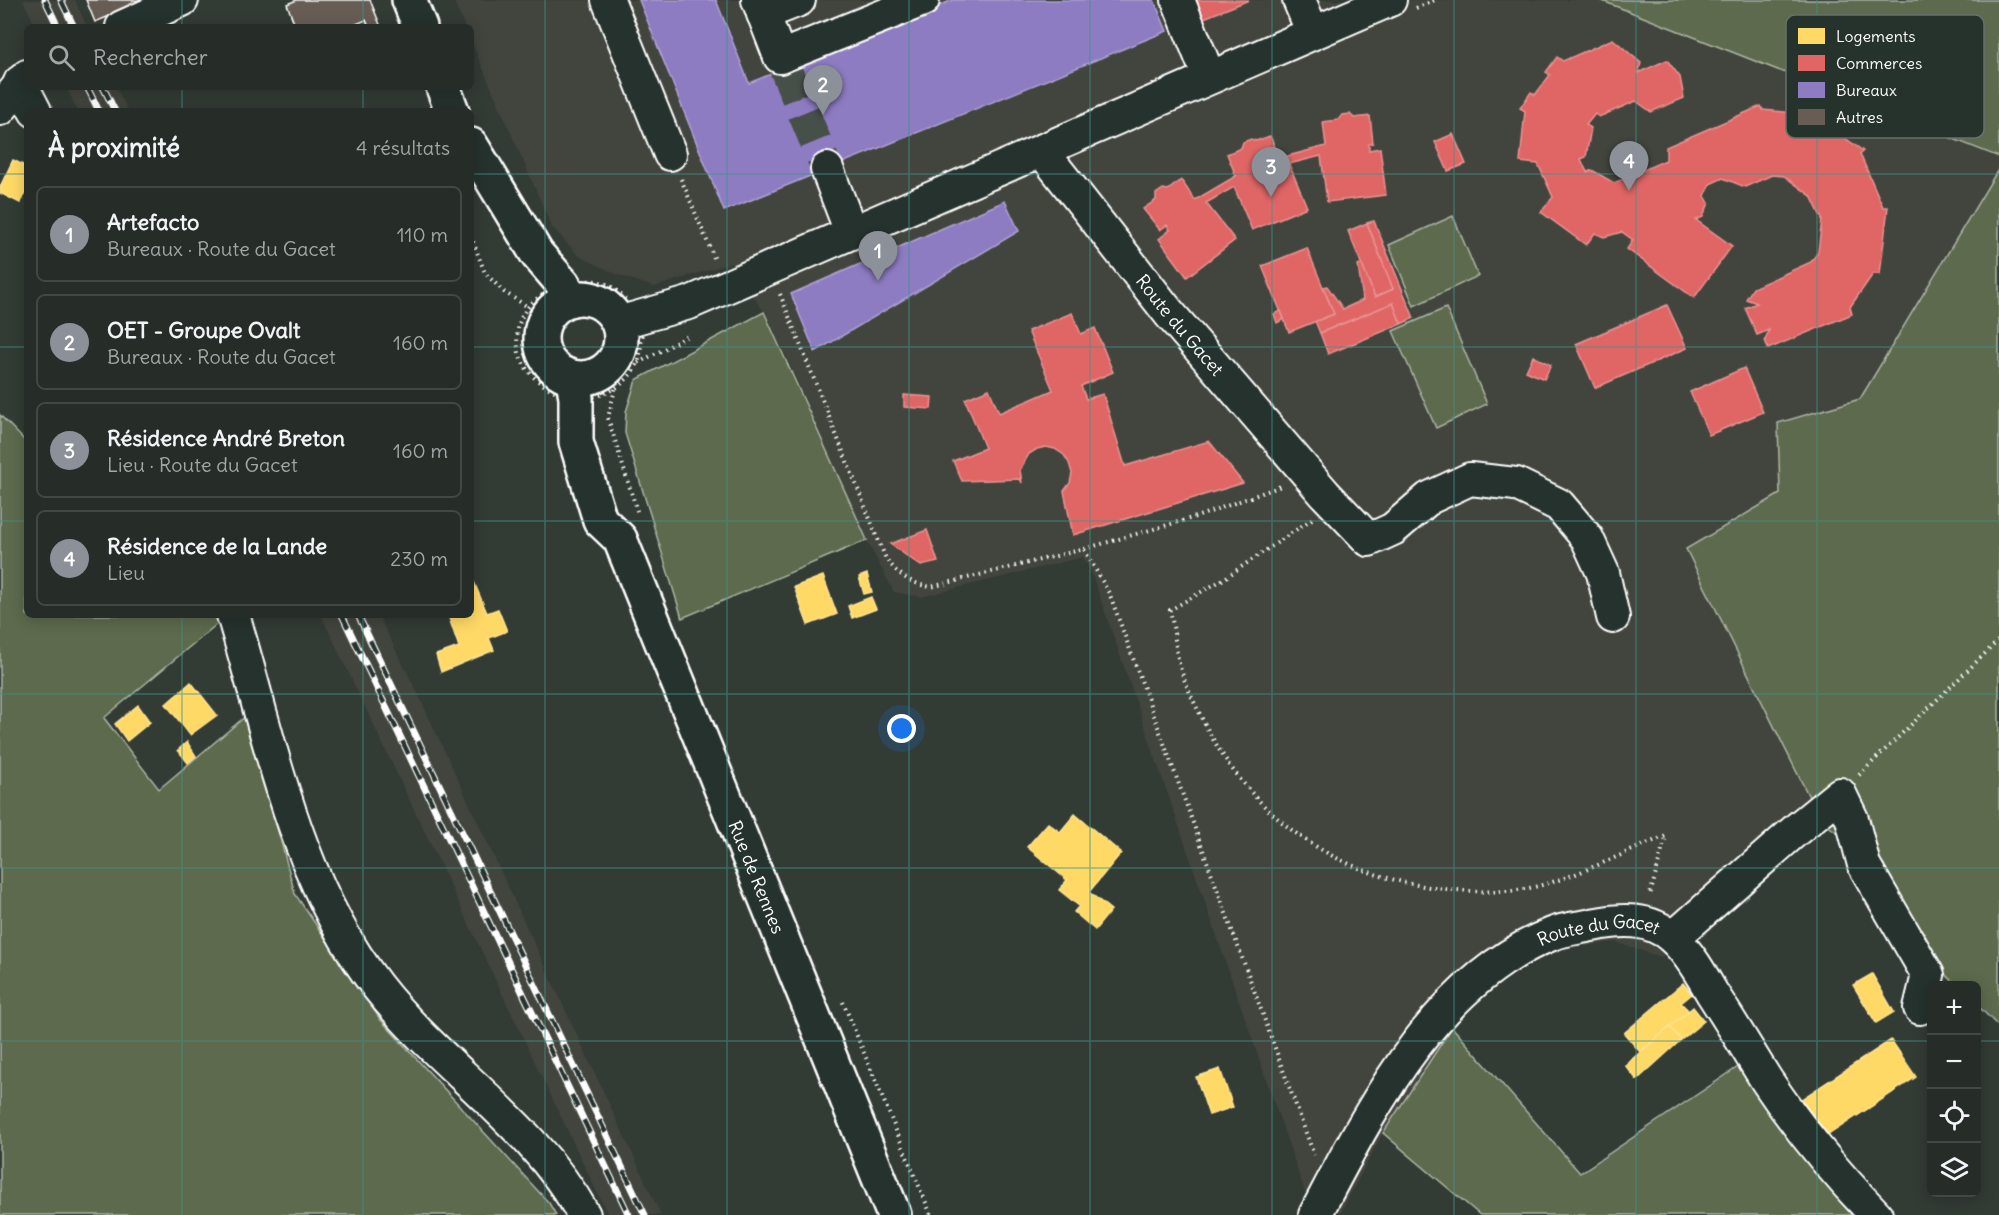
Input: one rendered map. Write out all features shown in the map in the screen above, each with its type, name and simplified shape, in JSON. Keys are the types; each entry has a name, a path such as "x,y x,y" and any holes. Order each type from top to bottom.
{"main road":[{"path":"409,0 419,24"},
{"path":"444,90 451,108"},
{"path":"474,150 537,254 551,299 540,337 542,351 549,364 585,387 613,362 626,342 610,311 599,302 586,298 551,299"},
{"path":"474,162 518,261 551,299"},
{"name":"Rue de Rennes","path":"585,387 597,436 621,510 620,539 894,1215"}],"street":[{"path":"129,24 183,0"},
{"path":"608,0 670,154"},
{"path":"799,0 760,7 782,63 922,0"},
{"path":"1178,0 1209,77"},
{"path":"1299,0 1312,33"},
{"path":"626,342 689,303 726,286 1389,0"},
{"name":"Route du Gacet","path":"1042,151 1169,313 1369,540 1393,529 1429,498 1470,479 1516,484 1559,505 1587,538 1603,573 1613,617"},
{"path":"827,169 851,232"},
{"path":"234,618 281,785 312,869 342,932 378,986 399,1012 489,1100 541,1156 561,1180 584,1215"},
{"path":"1673,938 1840,794 1852,819 1864,865 1928,975 1920,1008"},
{"name":"Route du Gacet","path":"1321,1204 1360,1128 1406,1058 1435,1022 1476,980 1516,953 1553,933 1634,920 1656,925 1673,938 1692,960 1798,1126 1875,1215"}],"path":[{"path":"670,154 726,286"},
{"path":"474,244 485,273 504,292 551,299"},
{"path":"778,288 886,559 898,574 917,585 931,587 1084,549 1199,516 1324,491"},
{"path":"551,299 519,321 517,340 522,362 538,382 564,396 585,387 615,389 627,378 626,342"},
{"path":"1324,491 1222,580 1170,610 1179,664 1198,711 1216,744 1245,786 1286,825 1308,842 1340,861 1380,877 1431,888 1481,892 1532,887 1578,874 1666,836 1643,922"},
{"path":"1084,549 1110,595 1321,1204"},
{"path":"1840,794 1999,640"}],"shaded area":[{"path":"23,0 75,0 86,24 35,24"},
{"path":"453,0 1600,0 1786,73 1786,138 1951,138 1999,157 1999,168 1860,399 1778,423 1780,494 1686,549 1821,821 1661,957 1615,942 1563,949 1496,981 1452,1027 1383,1133 1341,1212 1305,1192 1092,574 1083,557 921,597 894,592 855,518 790,364 764,312 731,263 654,287 618,275 578,255 552,227 474,48 474,24 464,24"},
{"path":"68,90 118,90 126,108 76,108"},
{"path":"322,618 380,618 418,694 661,1215 608,1215"}],"green space":[{"path":"1600,0 1999,0 1999,157 1951,138 1984,138 1984,15 1786,15 1786,73"},
{"path":"1999,168 1999,1027 1981,1009 1981,981 1953,981 1946,975 1883,864 1821,821 1686,549 1780,494 1778,423 1860,399"},
{"path":"1453,216 1478,276 1414,306 1389,245"},
{"path":"1446,308 1487,404 1436,428 1393,331"},
{"path":"764,312 867,540 682,618 625,433 626,412 636,380"},
{"path":"0,415 24,440 24,618 223,618 104,718 159,789 247,715 295,894 380,1019 549,1203 556,1215 0,1215"},
{"path":"1452,1027 1580,1173 1741,1065 1776,1121 1852,1215 1480,1215 1383,1133"}],"building: Logements":[{"path":"13,160 24,166 24,195 20,203 0,193 0,187"},
{"path":"867,574 872,592 864,594 859,577"},
{"path":"823,576 837,614 808,625 794,587"},
{"path":"474,582 487,613 498,609 507,631 489,638 494,650 441,672 436,655 459,647 449,618 474,618"},
{"path":"871,597 876,609 852,618 848,606"},
{"path":"191,682 217,715 190,735 166,704"},
{"path":"138,705 150,722 127,741 115,724"},
{"path":"187,742 196,756 188,763 178,750"},
{"path":"1075,814 1121,853 1089,892 1111,910 1095,930 1074,912 1079,906 1059,890 1067,880 1027,847 1048,823 1060,832"},
{"path":"1872,974 1894,1012 1876,1023 1853,985"},
{"path":"1683,983 1692,994 1681,1003 1689,1011 1640,1052 1624,1033"},
{"path":"1693,1007 1704,1021 1681,1040 1670,1027"},
{"path":"1670,1027 1681,1040 1637,1080 1625,1065"},
{"path":"1891,1040 1916,1077 1822,1139 1797,1102"},
{"path":"1220,1069 1233,1107 1209,1115 1196,1077"}],"building: Commerces":[{"path":"1197,0 1249,0 1204,18"},
{"path":"1613,39 1641,63 1638,73 1667,60 1680,77 1684,98 1651,112 1636,101 1599,117 1595,114 1586,125 1591,128 1586,157 1581,159 1587,172 1592,170 1614,183 1666,160 1666,147 1761,106 1763,110 1786,112 1786,138 1845,138 1863,151 1860,154 1883,207 1888,207 1880,274 1873,274 1850,307 1852,314 1768,349 1765,340 1769,330 1757,335 1745,308 1757,303 1746,299 1753,288 1811,262 1818,252 1822,219 1811,196 1784,176 1772,175 1745,187 1723,178 1710,184 1705,196 1709,203 1703,217 1696,220 1732,246 1694,298 1627,249 1633,240 1622,232 1604,237 1595,233 1586,245 1541,212 1553,197 1538,164 1520,162 1525,111 1520,108 1531,92 1535,95 1550,75 1546,72 1557,57 1563,61"},
{"path":"1350,114 1354,118 1370,116 1373,143 1369,144 1369,150 1380,148 1386,195 1327,202 1321,156 1289,164 1307,207 1252,230 1234,187 1206,203 1235,240 1187,277 1159,239 1170,230 1167,225 1160,230 1143,209 1156,200 1156,194 1163,189 1168,190 1181,180 1195,200 1236,176 1227,154 1241,148 1243,142 1251,139 1256,141 1270,136 1280,158 1326,146 1323,122 1338,120 1342,115"},
{"path":"1453,134 1466,164 1448,171 1435,142"},
{"path":"1374,221 1414,318 1401,324 1393,303 1320,333 1315,321 1334,314 1323,287 1327,286 1343,309 1363,300 1358,266 1362,264 1375,297 1393,289 1367,223"},
{"path":"1367,223 1393,289 1375,297 1348,231"},
{"path":"1307,248 1334,314 1289,332 1262,266"},
{"path":"1393,303 1401,324 1328,354 1320,333"},
{"path":"1667,305 1687,348 1595,388 1576,344"},
{"path":"1281,311 1284,319 1277,323 1274,314"},
{"path":"1072,313 1081,334 1095,328 1113,372 1081,386 1086,399 1103,394 1125,466 1209,441 1243,483 1073,535 1064,491 1070,483 1072,473 1064,455 1055,449 1046,447 1029,454 1020,470 1022,483 1020,479 962,481 953,461 985,448 965,399 989,389 999,413 1053,390 1028,331"},
{"path":"1533,356 1551,365 1544,379 1526,371"},
{"path":"1744,368 1763,412 1709,435 1690,392"},
{"path":"904,395 932,397 931,409 904,407"},
{"path":"927,530 938,562 921,566 890,544"}],"building: Bureaux":[{"path":"639,0 716,0 749,83 953,0 1154,0 1167,31 724,211"},
{"path":"1005,201 1019,231 815,352 791,294"}],"building: Autres":[{"path":"86,0 140,0 141,3 95,22"},
{"path":"297,0 370,0 380,24 368,24 366,20 356,24 291,24 294,23 287,4"}],"tunnel":[{"path":"785,68 827,169"}],"railway":[{"path":"45,0 57,24"},
{"path":"61,0 73,24"},
{"path":"88,90 98,108"},
{"path":"104,90 114,108"},
{"path":"343,618 629,1215"},
{"path":"359,618 645,1215"}],"place":[{"name":"OET - Groupe Ovalt","path":"823,115"},
{"name":"Résidence de la Lande","path":"1629,191"},
{"name":"Résidence André Breton","path":"1271,197"},
{"name":"Artefacto","path":"878,281"}]}
